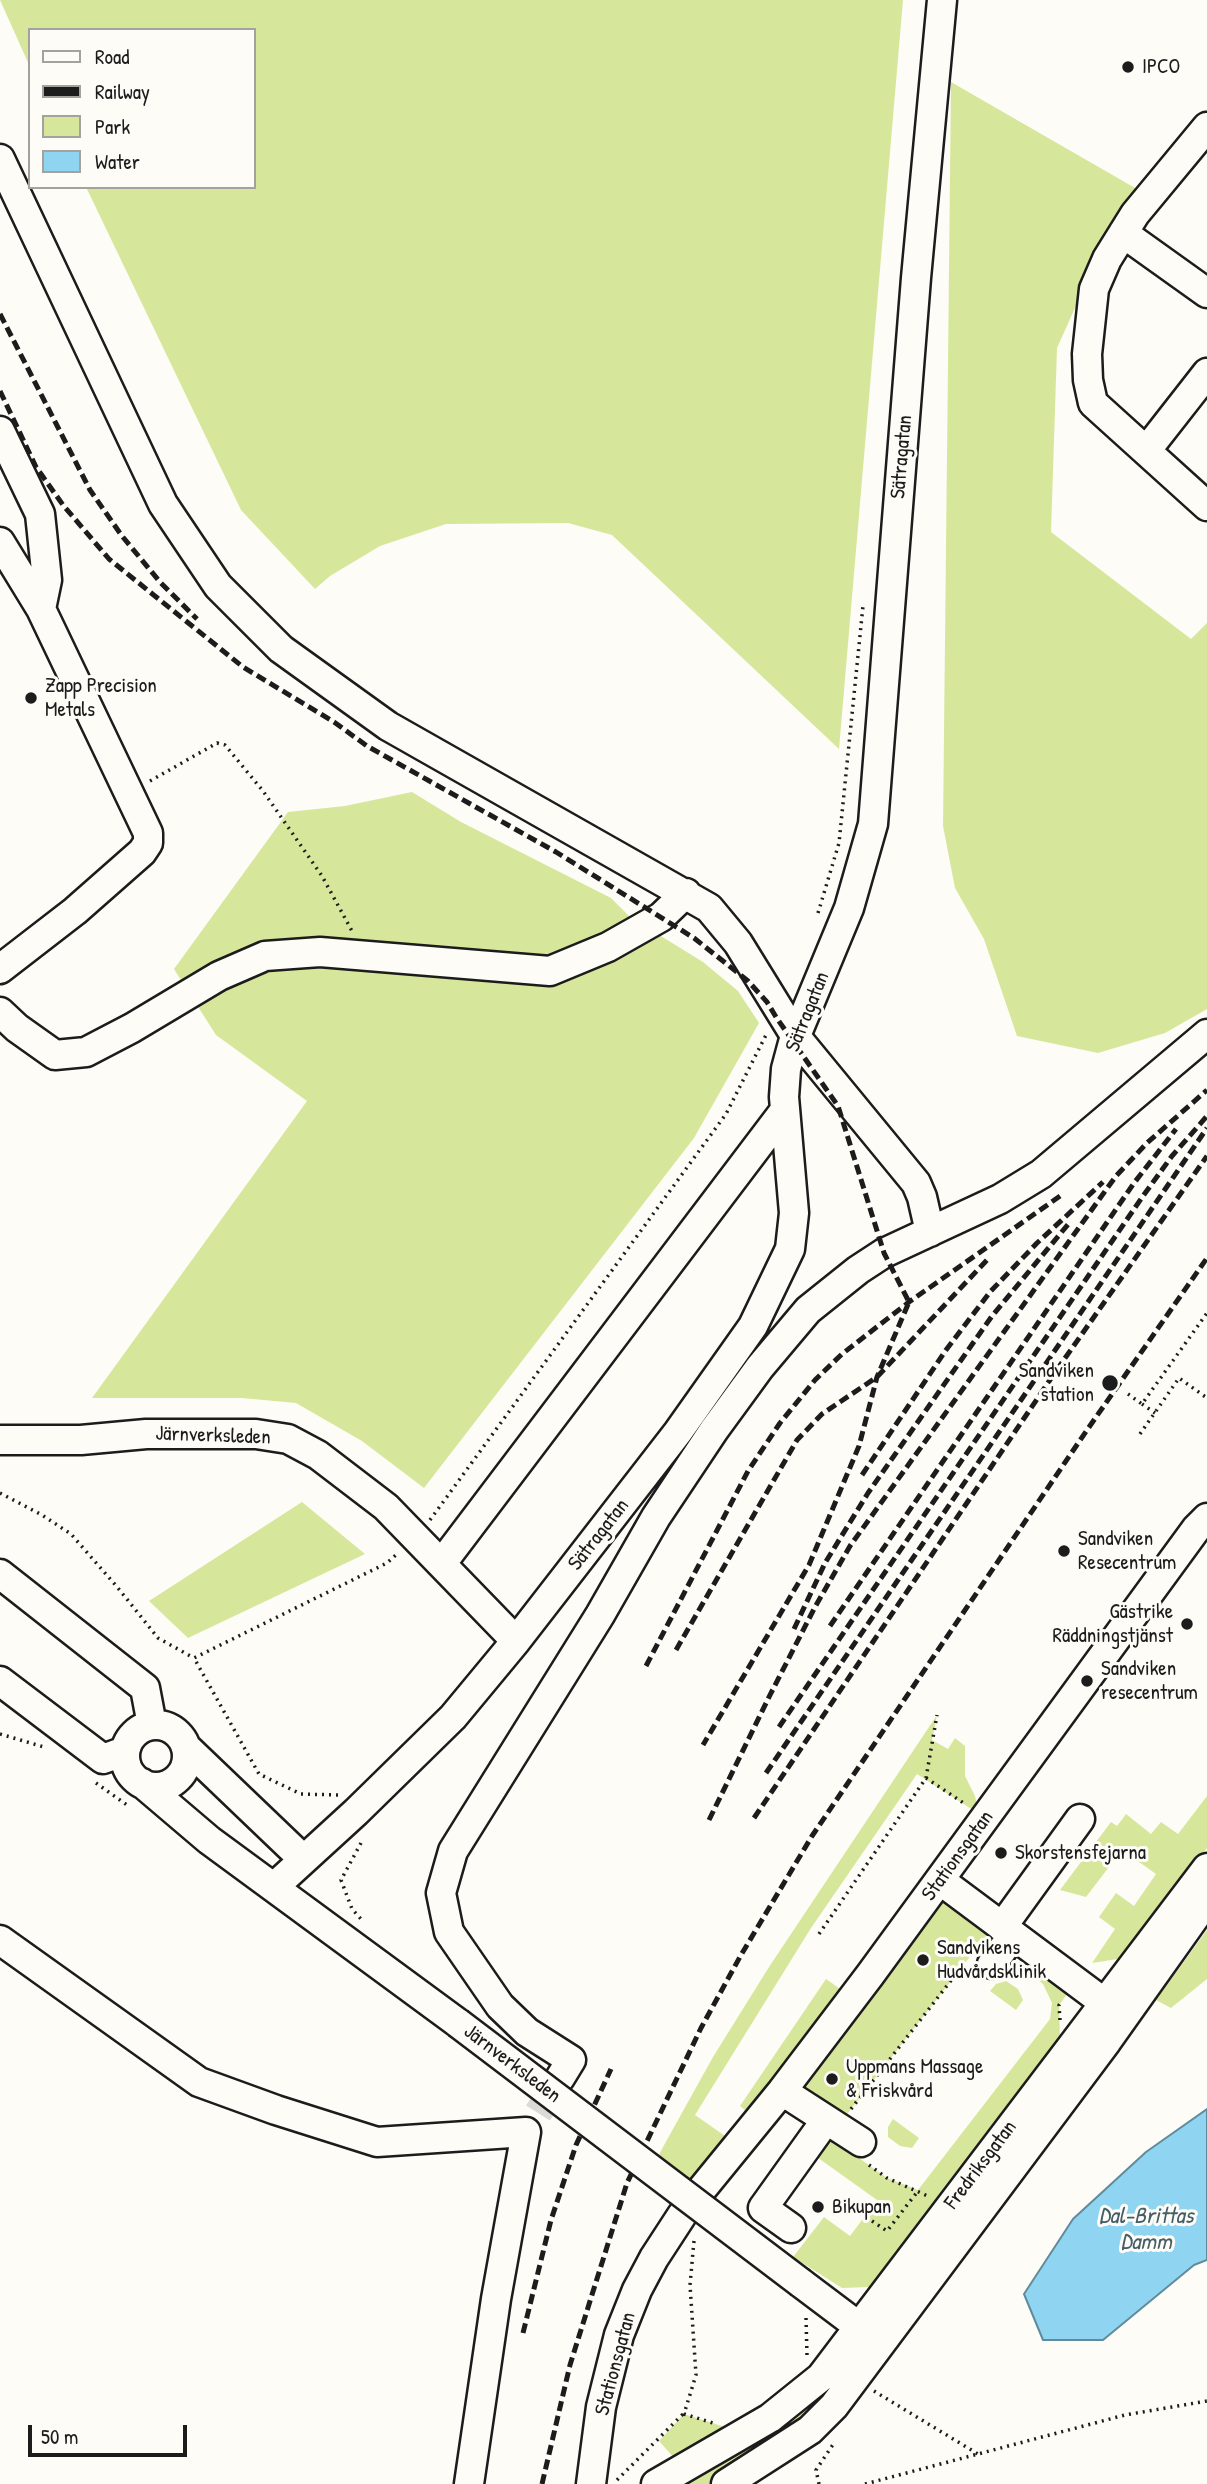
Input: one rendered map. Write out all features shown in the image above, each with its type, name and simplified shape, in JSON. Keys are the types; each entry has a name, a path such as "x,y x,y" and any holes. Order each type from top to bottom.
{"street":[{"name":"Sätragatan","path":"274,1887 453,1717 516,1641 678,1432 753,1326 790,1248 794,1213 785,1110 786,1074 796,1037 849,908 873,824 916,278 942,0"},
{"path":"1207,127 1135,214 1107,259 1094,289 1089,322 1088,380 1093,403 1207,506"},
{"path":"0,159 163,504 218,586 281,649 388,726 709,908 738,943 796,1037 916,1183 930,1231"},
{"path":"1123,233 1207,293"},
{"path":"1146,451 1207,373"},
{"path":"0,431 40,514 47,580 41,608"},
{"path":"0,542 41,608 148,833 148,843 142,852 75,911 0,969"},
{"path":"0,1012 17,1028 55,1055 86,1052 219,976 265,956 320,952 550,971 608,947 662,917 686,893"},
{"path":"559,2078 570,2060 527,2032 500,2006 449,1932 441,1893 453,1851 600,1615 656,1517 714,1430 808,1310 884,1253 1000,1199 1041,1174 1207,1034"},
{"path":"442,1563 785,1110"},
{"name":"Järnverksleden","path":"0,1440 81,1440 146,1434 256,1434 288,1439 318,1455 386,1507 516,1641"},
{"name":"Stationsgatan","path":"702,2189 782,2091 941,1881 1196,1529 1207,1518"},
{"path":"0,1574 145,1688 152,1725"},
{"path":"0,1681 103,1759 125,1751 134,1733 152,1725 161,1725 177,1732 187,1748 303,1859"},
{"path":"138,1796 180,1777 188,1758 187,1748"},
{"name":"Järnverksleden","path":"125,1751 128,1770 138,1796 209,1840 274,1887 871,2336"},
{"path":"981,1960 1008,1931 1080,1819"},
{"name":"Fredriksgatan","path":"1114,2010 1207,1868"},
{"path":"941,1881 1114,2010"},
{"name":"Fredriksgatan","path":"726,2484 762,2476 834,2406 871,2336 1114,2010 1207,1899"},
{"path":"0,1940 199,2082 276,2110 377,2142 532,2122 496,2299 469,2484"},
{"path":"782,2091 862,2142"},
{"path":"791,2228 763,2208 832,2123"},
{"name":"Stationsgatan","path":"591,2484 601,2407 619,2336 648,2269 688,2226"},
{"name":"Fredriksgatan","path":"656,2484 724,2431 769,2418 871,2336"},
{"path":"724,2431 762,2476"}],"path":[{"path":"816,922 839,843 863,604"},
{"path":"128,794 208,747 217,743 225,745 323,876 350,925 362,955"},
{"path":"194,1658 387,1563 417,1538 726,1114 779,1012"},
{"path":"1142,1404 1207,1313"},
{"path":"1140,1434 1179,1378 1207,1398"},
{"path":"1128,1394 1154,1413"},
{"path":"0,1493 71,1534 158,1638 194,1658 259,1774 301,1794 340,1796 370,1826 341,1880 352,1909 369,1928"},
{"path":"819,1934 926,1778 937,1715"},
{"path":"0,1734 45,1747"},
{"path":"89,1778 138,1796"},
{"path":"926,1778 985,1818"},
{"path":"832,2123 981,1960"},
{"path":"872,2221 887,2231 918,2191"},
{"path":"613,2484 684,2414 696,2375 688,2226"},
{"path":"806,2316 807,2355"},
{"path":"870,2389 978,2454"},
{"path":"865,2484 1125,2415 1207,2401"},
{"path":"684,2414 724,2431"}],"green space":[{"path":"0,0 903,0 839,749 612,535 568,523 446,524 380,546 330,576 315,589 241,510 87,189 256,189 256,28 28,28 28,63"},
{"path":"951,82 1142,192 1079,299 1057,348 1051,532 1191,639 1207,623 1207,1009 1165,1033 1098,1053 1017,1036 984,939 955,888 943,826"},
{"path":"412,792 461,822 611,898 630,917 703,962 738,991 759,1023 694,1138 424,1488 362,1441 296,1403 242,1398 92,1398 307,1101 216,1035 174,969 288,812 345,806"},
{"path":"302,1502 365,1554 188,1638 149,1601"},
{"path":"937,1715 932,1740 948,1749 955,1738 965,1746 965,1776 975,1796 979,1814 917,1774 811,1928 695,2115 738,2145 702,2189 658,2157 713,2057 769,1967"},
{"path":"1207,1796 1207,1848 1124,1958 1092,1963 1115,1929 1099,1917 1116,1893 1134,1906 1156,1874 1122,1850 1086,1897 1060,1890 1111,1822 1117,1826 1126,1814 1151,1834 1161,1822 1178,1834"},
{"path":"944,1897 990,1931 837,2127 791,2097"},
{"path":"1207,1930 1207,1979 1171,2008 1156,2000"},
{"path":"1052,1963 1077,1981 1059,2005 1060,2039 1011,2112 889,2271 869,2287 842,2288 793,2257 824,2217 850,2236 877,2200 814,2155 828,2140 838,2143 887,2178 918,2190 1050,2019 1052,2003 1043,1984 1037,1979"},
{"path":"826,1979 853,1998 757,2120 740,2106"},
{"path":"1006,1981 1018,1989 1023,2000 1016,2010 990,1991 996,1984"},
{"path":"893,2119 919,2138 912,2148 900,2146 888,2137 888,2127"},
{"path":"855,2378 726,2484 656,2484 683,2468 659,2441 684,2414 725,2427 734,2439 800,2395"}],"water":[{"name":"Dal-Brittas Damm","path":"1207,2109 1207,2260 1194,2265 1103,2340 1043,2340 1024,2294 1073,2219 1146,2152"}],"tunnel":[{"path":"538,2113 560,2078"}],"railway":[{"path":"0,314 90,490 122,536 160,582 197,619"},
{"path":"0,391 36,467 63,505 109,559 243,667 334,722 367,746 556,852 694,938 748,981 767,1002 838,1106 884,1253 909,1302 877,1377 859,1446 809,1565 703,1745"},
{"path":"709,1820 815,1607 850,1546 1116,1176 1147,1143 1207,1090"},
{"path":"779,1727 1143,1196 1172,1156 1207,1116"},
{"path":"766,1773 1207,1128"},
{"path":"830,1626 1134,1183 1176,1129"},
{"path":"754,1818 1056,1371 1207,1156"},
{"path":"862,1475 946,1350 990,1292 1037,1243 1103,1182"},
{"path":"646,1666 748,1471 780,1423 815,1380 842,1354 909,1302 1063,1194"},
{"path":"794,1629 825,1563 868,1493 992,1316 1070,1222"},
{"path":"542,2484 570,2365 627,2183 701,2028 812,1836 1207,1258"},
{"path":"676,1650 797,1440 822,1414 877,1377 987,1260"},
{"path":"523,2333 551,2220 576,2145 611,2069"}],"place":[{"name":"IPCO","path":"1128,67"},
{"name":"Zapp Precision Metals","path":"31,698"},
{"name":"Sandviken station","path":"1110,1383"},
{"name":"Sandviken Resecentrum","path":"1064,1551"},
{"name":"Gästrike Räddningstjänst","path":"1187,1624"},
{"name":"Sandviken resecentrum","path":"1087,1681"},
{"name":"Skorstensfejarna","path":"1001,1853"},
{"name":"Sandvikens Hudvårdsklinik","path":"923,1960"},
{"name":"Uppmans Massage & Friskvård","path":"832,2079"},
{"name":"Bikupan","path":"818,2207"}]}
